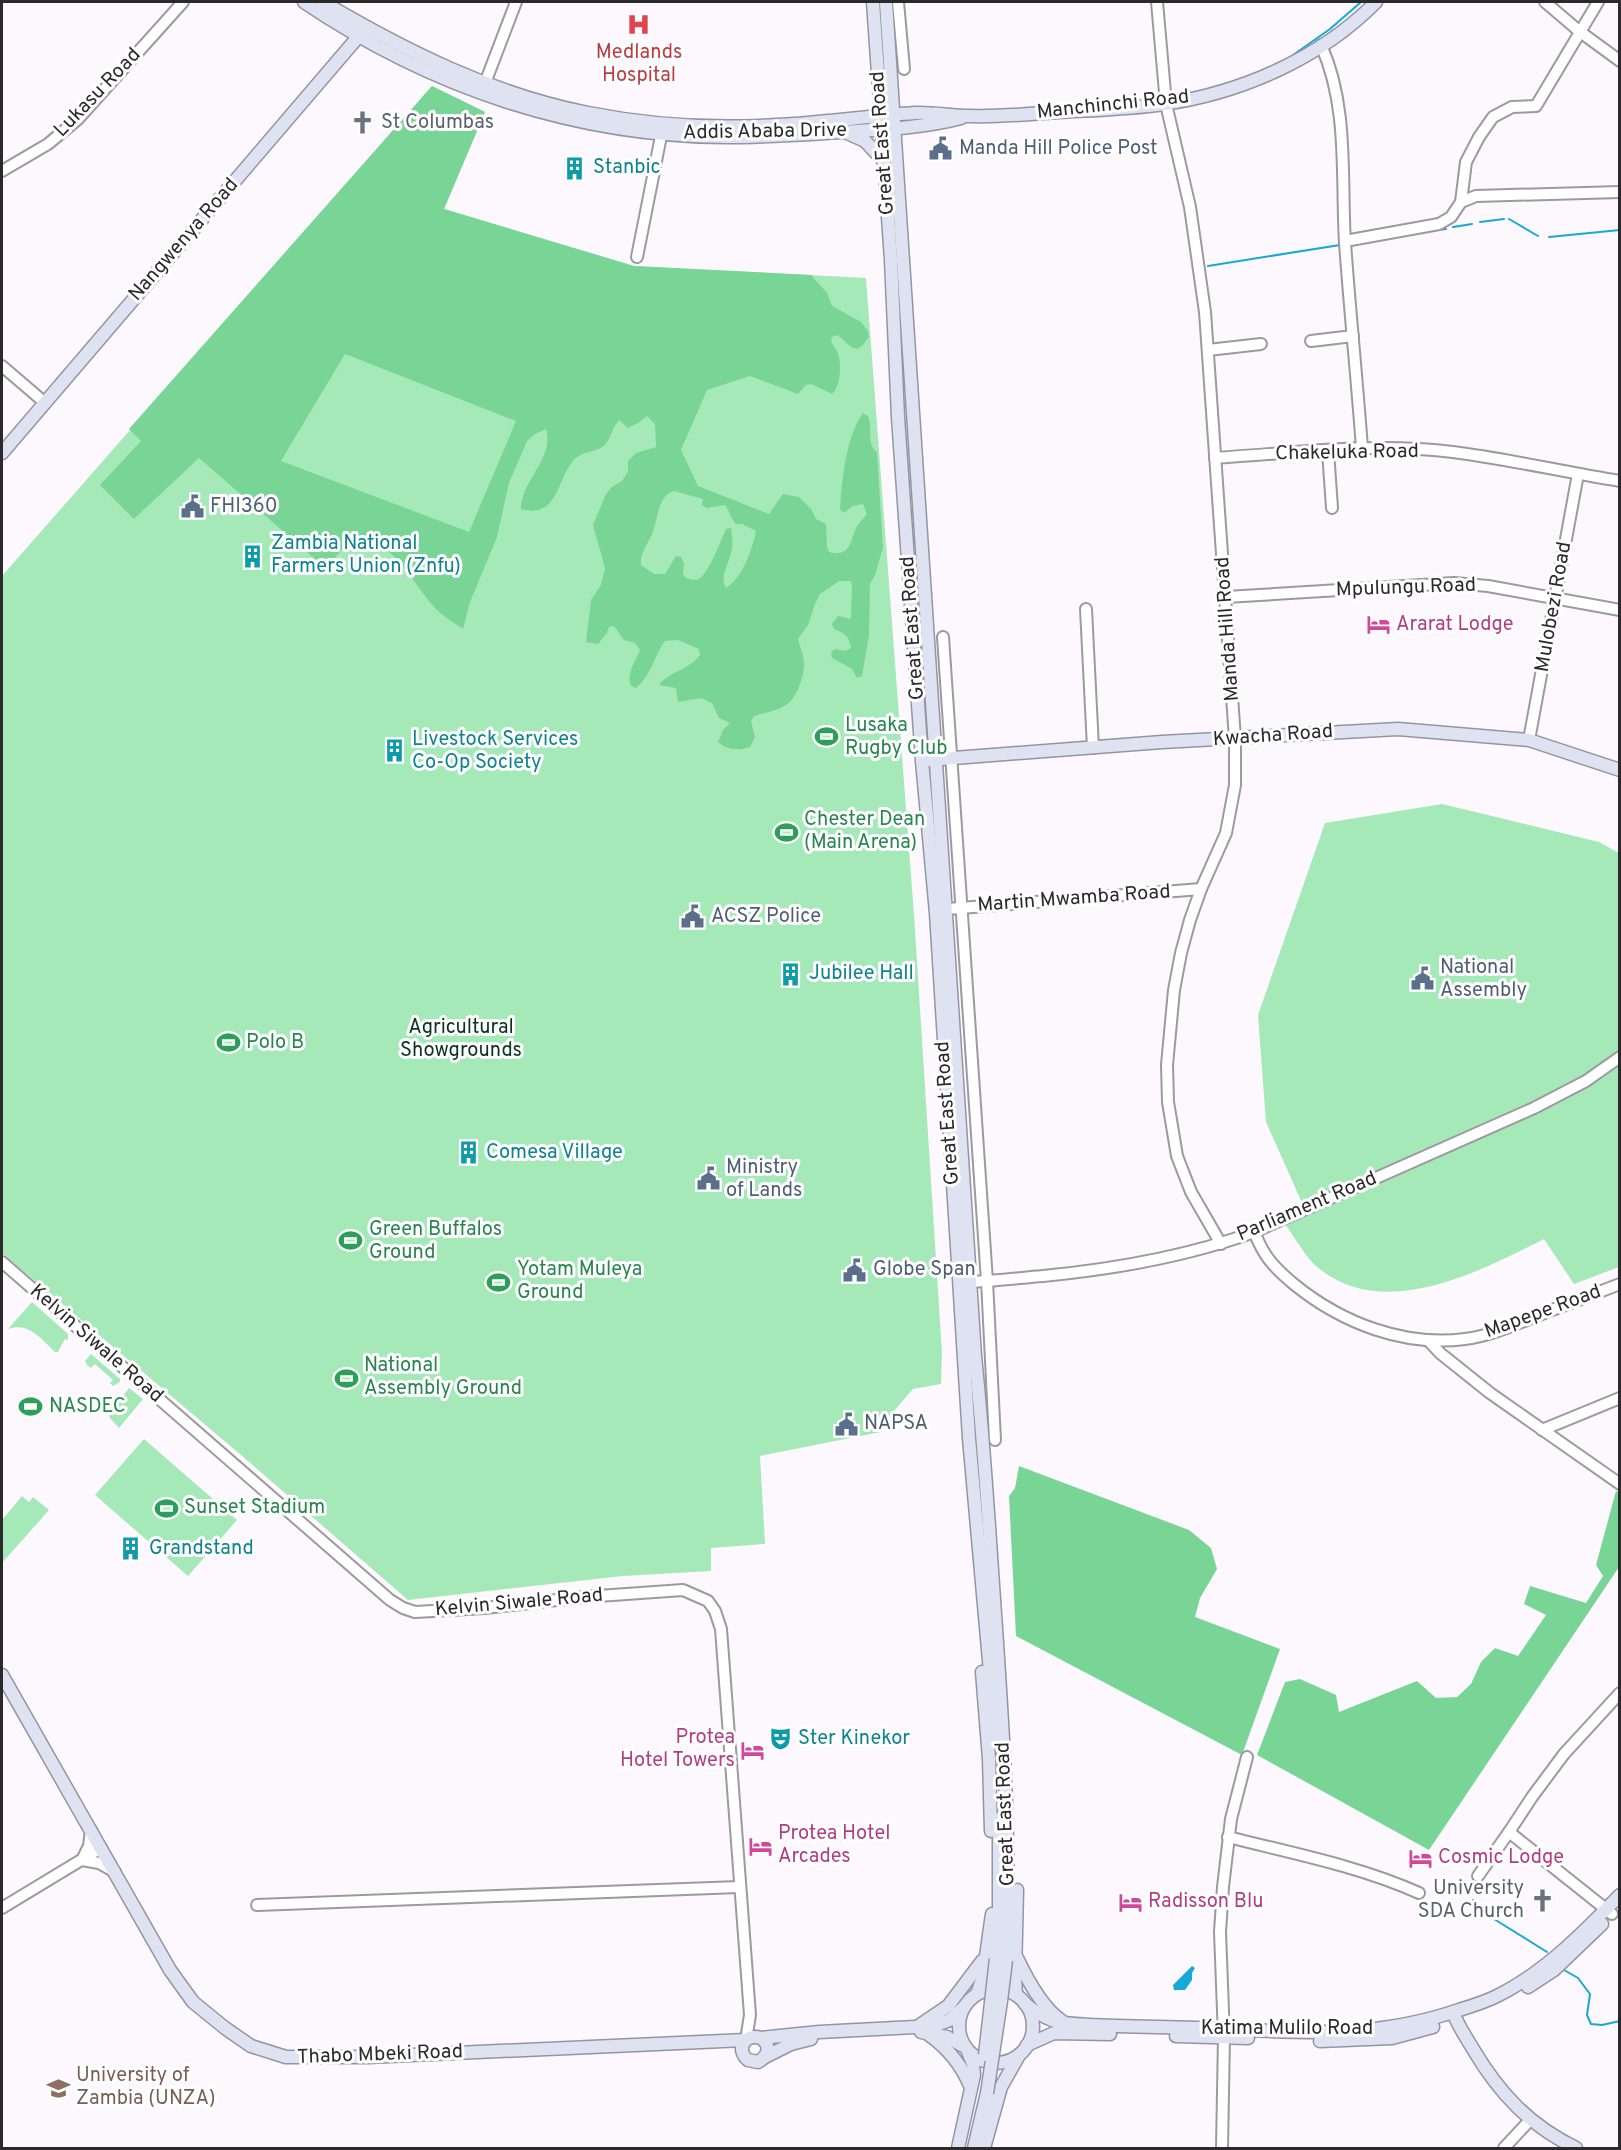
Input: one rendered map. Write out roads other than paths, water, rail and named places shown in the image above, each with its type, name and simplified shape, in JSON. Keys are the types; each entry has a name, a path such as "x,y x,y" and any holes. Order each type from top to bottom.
{"main road":[{"name":"Addis Ababa Drive","path":"305,2 344,26 363,32"},
{"name":"Addis Ababa Drive","path":"323,2 363,32 420,67 483,88 536,111 587,122 663,128 724,137 841,132 894,121"},
{"name":"Great East Road","path":"873,2 891,260 898,417 922,761 936,913 968,1426 998,1765 1001,1958 1021,1999"},
{"name":"Great East Road","path":"886,2 970,1282 986,1477 1005,1766 1009,1870 1001,1958 979,2091 974,2148"},
{"name":"Manchinchi Road","path":"894,121 934,113 968,117 1107,110 1166,104 1207,95 1246,83 1287,65 1322,45 1376,2"},
{"path":"344,26 348,35 348,50"},
{"name":"Nangwenya Road","path":"2,453 363,32"},
{"path":"866,117 880,103"},
{"name":"Addis Ababa Drive","path":"663,128 777,125 866,117 881,122"},
{"name":"Manchinchi Road","path":"894,121 941,123 968,117"},
{"path":"896,150 901,140 909,134 934,128 941,123"},
{"path":"841,132 865,141 884,161"},
{"name":"Kwacha Road","path":"922,761 1162,742 1398,729 1529,740 1620,770"},
{"name":"Thabo Mbeki Road","path":"2,1675 170,1970 193,2002 252,2046 286,2057 369,2057 746,2040 750,2037 922,2029 946,2037 966,2049"},
{"name":"Katima Mulilo Road","path":"1021,1999 1049,2020 1066,2023 1356,2041 1407,2035 1454,2016 1500,2004 1554,1970 1612,1910 1620,1896"},
{"name":"Great East Road","path":"977,1994 983,1977 1001,1958"},
{"path":"979,2091 958,2062 939,2042 922,2029 1001,1958 1028,1979 1053,2014 1066,2023"},
{"path":"984,2148 1000,2087 1024,2049 1033,2027 1031,2015 1021,1999 997,1989 977,1994 964,2007 958,2027 966,2049 984,2062 1009,2061 1024,2049"},
{"name":"Thabo Mbeki Road","path":"674,2042 725,2049 753,2062 758,2062 791,2044 806,2040 922,2029 943,2024 964,2007"},
{"path":"1454,2016 1497,2086 1530,2120 1576,2148"},
{"name":"Katima Mulilo Road","path":"1024,2049 1042,2037 1063,2032 1224,2033"},
{"path":"760,2037 767,2044 765,2057"},
{"path":"744,2057 742,2047 746,2040"},
{"name":"Great East Road","path":"966,2049 973,2064 979,2091 966,2148"},
{"name":"Great East Road","path":"958,2148 979,2091"}],"street":[{"name":"Lukasu Road","path":"2,171 48,144 78,119 183,2"},
{"path":"483,88 516,2"},
{"path":"898,2 904,69"},
{"name":"Manda Hill Road","path":"1157,2 1166,104 1190,207 1208,350 1235,739 1235,785 1226,833 1190,920 1174,990 1167,1065 1168,1102 1180,1165 1191,1192 1221,1244"},
{"path":"1545,2 1620,61"},
{"path":"1345,241 1439,224 1451,217 1461,202 1466,162 1479,137 1493,117 1512,107 1536,106 1598,2"},
{"path":"1322,45 1332,68 1343,146 1345,241 1362,448"},
{"path":"637,257 663,128"},
{"path":"1461,202 1476,196 1620,192"},
{"path":"1311,341 1353,336"},
{"path":"1208,350 1261,344"},
{"path":"2,366 44,402"},
{"name":"Chakeluka Road","path":"1215,458 1362,448 1452,452 1620,481"},
{"path":"1328,451 1332,508"},
{"name":"Mulobezi Road","path":"1529,740 1578,474"},
{"name":"Mpulungu Road","path":"1226,597 1454,584 1488,586 1620,610"},
{"path":"1086,609 1094,748"},
{"path":"943,637 987,1281 995,1440"},
{"name":"Martin Mwamba Road","path":"947,909 1202,889"},
{"name":"Parliament Road","path":"970,1282 1099,1271 1221,1244 1254,1232 1534,1108 1586,1081 1620,1056"},
{"name":"Mapepe Road","path":"1254,1232 1264,1253 1286,1277 1311,1298 1336,1314 1401,1336 1428,1340 1465,1339 1500,1331 1620,1284"},
{"name":"Kelvin Siwale Road","path":"2,1262 288,1513 390,1600 403,1608 415,1612 485,1608 584,1597 683,1590 708,1600 715,1611 721,1629 750,2015 746,2040"},
{"path":"1428,1340 1440,1353 1542,1430 1620,1484"},
{"path":"1542,1430 1620,1398"},
{"path":"1478,1876 1564,1754 1620,1693"},
{"path":"1222,2148 1224,2033 1220,1932 1228,1836 1247,1757"},
{"path":"82,1860 89,1846 91,1830"},
{"path":"1509,1832 1612,1910"},
{"path":"1228,1836 1329,1863 1399,1884 1419,1893"},
{"path":"2,1908 101,1848"},
{"path":"82,1860 99,1863 115,1872"},
{"path":"257,1905 739,1887"},
{"name":"Kelvin Siwale Road","path":"750,2015 760,2037"},
{"path":"1504,2148 1530,2120"}],"water":[{"path":"1192,1966 1195,1968 1192,1980 1185,1990 1174,1990 1173,1985"}],"waterway":[{"path":"1286,60 1330,29 1361,2"},
{"path":"1208,89 1228,83"},
{"path":"1480,222 1504,219"},
{"path":"1509,219 1538,236"},
{"path":"1453,227 1472,224"},
{"path":"1422,232 1446,229"},
{"path":"1549,237 1620,230"},
{"path":"1208,266 1340,245"},
{"path":"1473,1900 1494,1919 1547,1952"},
{"path":"1564,1970 1578,1978 1590,1994 1587,2015 1591,2024 1602,2025 1620,2021"}],"place":[{"name":"Medlands Hospital","path":"639,25"},
{"name":"St Columbas","path":"363,123"},
{"name":"Manda Hill Police Post","path":"941,149"},
{"name":"Stanbic","path":"575,168"},
{"name":"FHI360","path":"192,507"},
{"name":"Zambia National Farmers Union (Znfu)","path":"253,556"},
{"name":"Ararat Lodge","path":"1378,625"},
{"name":"Lusaka Rugby Club","path":"827,737"},
{"name":"Livestock Services Co-Op Society","path":"394,751"},
{"name":"Chester Dean (Main Arena)","path":"786,832"},
{"name":"ACSZ Police","path":"693,917"},
{"name":"Jubilee Hall","path":"791,974"},
{"name":"National Assembly","path":"1422,979"},
{"name":"Polo B","path":"228,1043"},
{"name":"Comesa Village","path":"468,1153"},
{"name":"Ministry of Lands","path":"708,1179"},
{"name":"Green Buffalos Ground","path":"351,1241"},
{"name":"Globe Span","path":"855,1270"},
{"name":"Yotam Muleya Ground","path":"499,1282"},
{"name":"National Assembly Ground","path":"346,1378"},
{"name":"NASDEC","path":"31,1407"},
{"name":"NAPSA","path":"846,1424"},
{"name":"Sunset Stadium","path":"166,1508"},
{"name":"Grandstand","path":"131,1549"},
{"name":"Ster Kinekor","path":"780,1739"},
{"name":"Protea Hotel Towers","path":"753,1750"},
{"name":"Protea Hotel Arcades","path":"760,1846"},
{"name":"Cosmic Lodge","path":"1420,1858"},
{"name":"University SDA Church","path":"1542,1901"},
{"name":"Radisson Blu","path":"1130,1902"},
{"name":"University of Zambia (UNZA)","path":"58,2088"}],"park label":[{"name":"Agricultural Showgrounds","path":"461,1040"}]}
